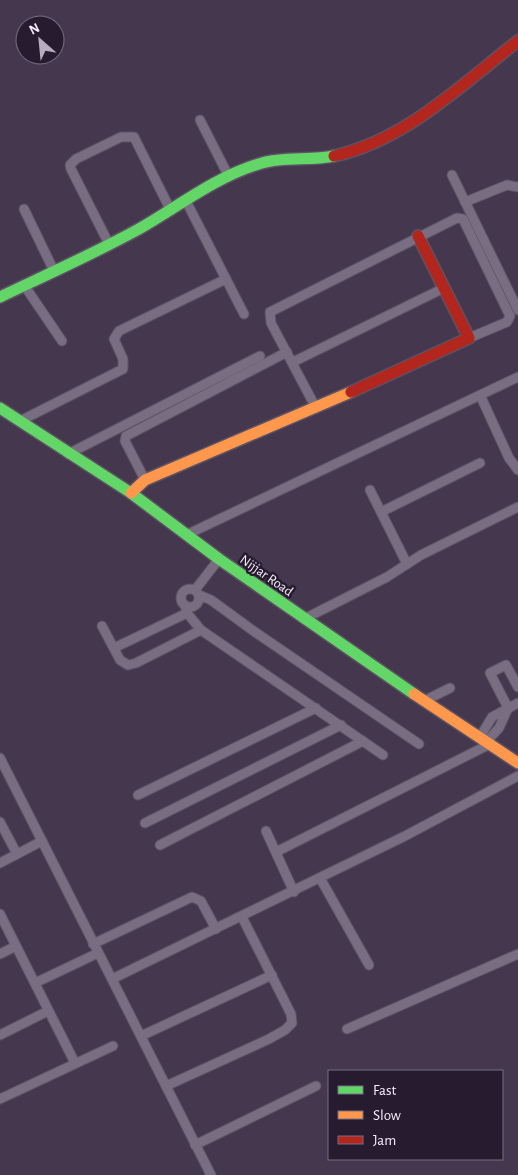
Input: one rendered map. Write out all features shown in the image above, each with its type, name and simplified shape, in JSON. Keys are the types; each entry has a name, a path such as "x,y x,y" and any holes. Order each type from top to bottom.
{"street":[{"path":"0,297 109,244 229,177 273,159 314,160 373,144 406,127 518,41"},
{"path":"200,120 229,177"},
{"path":"109,244 71,169 70,165 76,159 122,137 134,137 170,209"},
{"path":"452,175 518,310"},
{"path":"466,202 507,186 518,187"},
{"path":"186,200 244,314"},
{"path":"24,209 54,271"},
{"path":"131,493 145,480 316,408 507,322 510,316 463,218 452,219 274,308 269,317 316,408"},
{"path":"418,236 469,338"},
{"path":"20,421 123,369 123,359 114,339 119,330 226,279"},
{"path":"24,285 62,341"},
{"path":"292,362 444,288"},
{"path":"145,480 125,441 126,436 287,352"},
{"path":"68,454 260,356"},
{"path":"186,535 518,377"},
{"path":"480,395 509,458 518,470"},
{"name":"Nijjar Road","path":"0,408 68,454 131,493 186,535 304,619 518,763"},
{"path":"382,512 480,464"},
{"path":"370,490 407,564"},
{"path":"304,619 407,564 429,550 518,507"},
{"path":"114,648 196,604 197,593 219,559"},
{"path":"383,755 201,630 186,609 181,598 182,592 190,589 211,600 419,744"},
{"path":"102,626 124,664 132,664 201,630"},
{"path":"508,708 490,673 506,665 518,685"},
{"path":"424,701 450,688"},
{"path":"486,741 488,720 518,703"},
{"path":"138,795 316,708"},
{"path":"276,852 486,741 499,728 508,708"},
{"path":"145,823 341,725"},
{"path":"160,845 363,741"},
{"path":"0,758 3,772 42,841 211,1175"},
{"path":"112,980 294,892 518,776"},
{"path":"0,822 2,832 17,854"},
{"path":"266,831 294,892"},
{"path":"0,862 42,841"},
{"path":"320,878 368,965"},
{"path":"93,944 192,897 201,901 216,929"},
{"path":"0,914 75,1063"},
{"path":"166,1086 215,1065 290,1026 293,1019 291,1014 242,917"},
{"path":"0,954 16,946"},
{"path":"35,983 98,953"},
{"path":"347,1029 518,954"},
{"path":"142,1036 272,975"},
{"path":"0,1035 48,1011"},
{"path":"0,1099 113,1046"},
{"path":"195,1145 316,1086"}],"traffic: fast":[{"path":"0,297 120,239 213,184 245,169 270,161 334,156"},
{"path":"0,408 131,493 219,559 414,694"}],"traffic: slow":[{"path":"131,493 145,480 351,392"},
{"path":"414,694 518,763"}],"traffic: jam":[{"path":"334,156 360,148 409,124 454,93 518,41"},
{"path":"351,392 469,338 418,236"}]}
